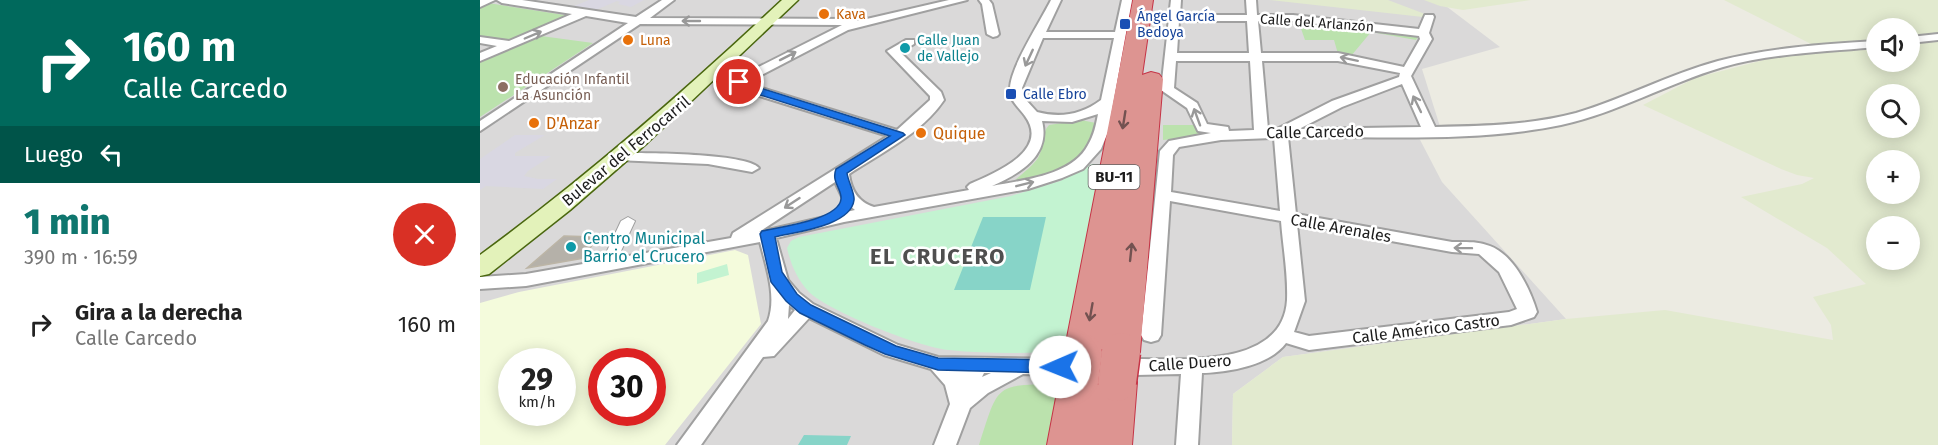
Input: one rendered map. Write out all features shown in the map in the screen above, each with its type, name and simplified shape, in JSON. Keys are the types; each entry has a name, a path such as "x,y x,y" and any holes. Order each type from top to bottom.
{"highway":[{"name":"BU-11","path":"1110,445 1107,362 1163,4"},
{"name":"BU-11","path":"1069,445 1107,362"}],"main road":[{"name":"Bulevar del Ferrocarril","path":"480,268 621,157 687,99 783,0"},
{"name":"Bulevar del Ferrocarril","path":"480,257 651,123 791,0"}],"street":[{"path":"480,4 490,0"},
{"path":"502,0 638,21 765,21 838,26 962,0"},
{"path":"480,127 669,0"},
{"path":"984,0 987,4 993,34"},
{"path":"927,203 975,188 1010,171 1032,152 1036,143 1035,123 1021,104 1016,86 1056,0"},
{"path":"480,283 526,280 728,244 825,221 1028,184 1071,169 1086,159 1094,149 1101,132 1127,0"},
{"path":"1163,4 1171,57 1167,90 1187,100 1195,108 1201,127 1210,130 1255,132 1251,0"},
{"name":"Calle del Arlanzón","path":"1163,4 1251,18 1293,18 1424,33"},
{"path":"480,57 586,13"},
{"path":"1284,336 1294,318 1296,301 1281,133 1329,108 1406,75 1426,39 1424,33 1429,17"},
{"path":"838,26 739,82 739,85 899,135"},
{"path":"1040,35 1120,35"},
{"path":"1920,39 1938,37"},
{"path":"480,40 510,44"},
{"path":"728,244 899,135 925,114 937,100 933,91 893,51 910,42"},
{"name":"Calle Carcedo","path":"1162,195 1166,155 1170,147 1180,143 1255,132 1462,129 1530,125 1564,120 1632,99 1698,71 1776,51 1866,45"},
{"path":"1171,57 1338,57 1406,75"},
{"path":"1406,75 1429,129"},
{"path":"1035,123 1085,116 1108,101"},
{"path":"621,157 708,160 752,168"},
{"path":"841,171 842,185 856,206 876,211"},
{"path":"1107,362 1162,195"},
{"name":"Calle Arenales","path":"1162,195 1452,248 1486,250 1495,255 1509,276"},
{"path":"825,221 845,207 848,196"},
{"path":"607,266 628,221"},
{"name":"Calle Duero","path":"767,234 779,282 806,309 891,350 938,364 1022,367 1107,362 1192,365 1227,363 1249,358 1269,349 1284,336"},
{"name":"Calle Américo Castro","path":"1284,336 1309,343 1521,316 1527,312 1524,298 1509,276"},
{"path":"688,445 777,323 780,314 779,282"},
{"path":"777,323 806,309"},
{"path":"742,374 793,326 806,309"},
{"path":"768,350 794,333 828,321"},
{"path":"938,364 954,382 961,404"},
{"path":"1187,445 1192,365"},
{"path":"945,445 976,366"},
{"path":"961,404 992,380 1022,367"}],"shaded area":[{"path":"480,0 1438,0 1500,47 1422,69 1442,133 1417,134 1442,182 1566,319 1283,357 1233,394 1232,445 480,445"},
{"path":"589,0 644,0 631,7 618,4 620,2 617,1 596,10 574,6"},
{"path":"1269,0 1388,0 1425,14 1423,17"},
{"path":"1424,0 1531,0 1463,10 1440,6"},
{"path":"1724,0 1938,0 1938,34 1920,36 1920,18 1866,18 1866,41 1813,45"},
{"path":"1938,41 1938,445 1232,445 1233,394 1283,357 1566,319 1665,310 1833,340 1831,325 1813,297 1866,284 1827,248 1741,197 1802,184 1814,178 1781,169 1643,105 1695,78 1779,56 1866,47 1866,72 1920,72 1920,42"},
{"path":"515,135 545,135 515,153 515,156 551,156 524,176 557,179 543,189 486,186 480,190 480,159"},
{"path":"1092,164 1101,165 1064,352 1006,353 949,350 897,336 819,300 801,282 790,260 787,248 791,241 799,237 1011,196 1060,181"},
{"path":"983,217 1046,217 1030,290 954,290"},
{"path":"735,250 748,255 761,324 665,445 480,445 480,303 519,292"},
{"path":"727,264 729,275 697,284 697,273"},
{"path":"804,435 851,436 847,445 798,445"}],"green space":[{"path":"488,3 571,16 512,41 480,36 480,6"},
{"path":"1298,20 1418,37 1416,40 1371,32 1351,56 1338,54 1334,40 1305,40"},
{"path":"541,36 593,43 480,117 480,61"},
{"path":"1081,120 1096,123 1096,127 1090,141 1074,160 1054,171 1012,183 1038,158 1046,128 1049,125"},
{"path":"1163,125 1195,125 1197,128 1238,132 1163,140"},
{"path":"1060,384 1048,445 979,445 991,409 1002,392 1022,385"}],"building":[{"name":"Centro Municipal Barrio el Crucero","path":"564,236 597,237 584,258 527,268"}],"place":[{"name":"Kava","path":"824,14"},
{"name":"Ángel García Bedoya","path":"1125,24"},
{"name":"Luna","path":"628,40"},
{"name":"Calle Juan de Vallejo","path":"905,48"},
{"name":"Educación Infantil La Asunción","path":"503,87"},
{"name":"Calle Ebro","path":"1011,94"},
{"name":"D'Anzar","path":"534,123"},
{"name":"Quique","path":"921,133"},
{"name":"Centro Municipal Barrio el Crucero","path":"571,247"}],"district":[{"name":"EL CRUCERO","path":"938,256"}],"route":[{"path":"739,82 739,85 744,87 899,135 841,171 842,185 848,196 845,207 840,212 825,221 767,234 775,272 785,291 806,309 828,321 891,350 938,364 1060,367"}]}
